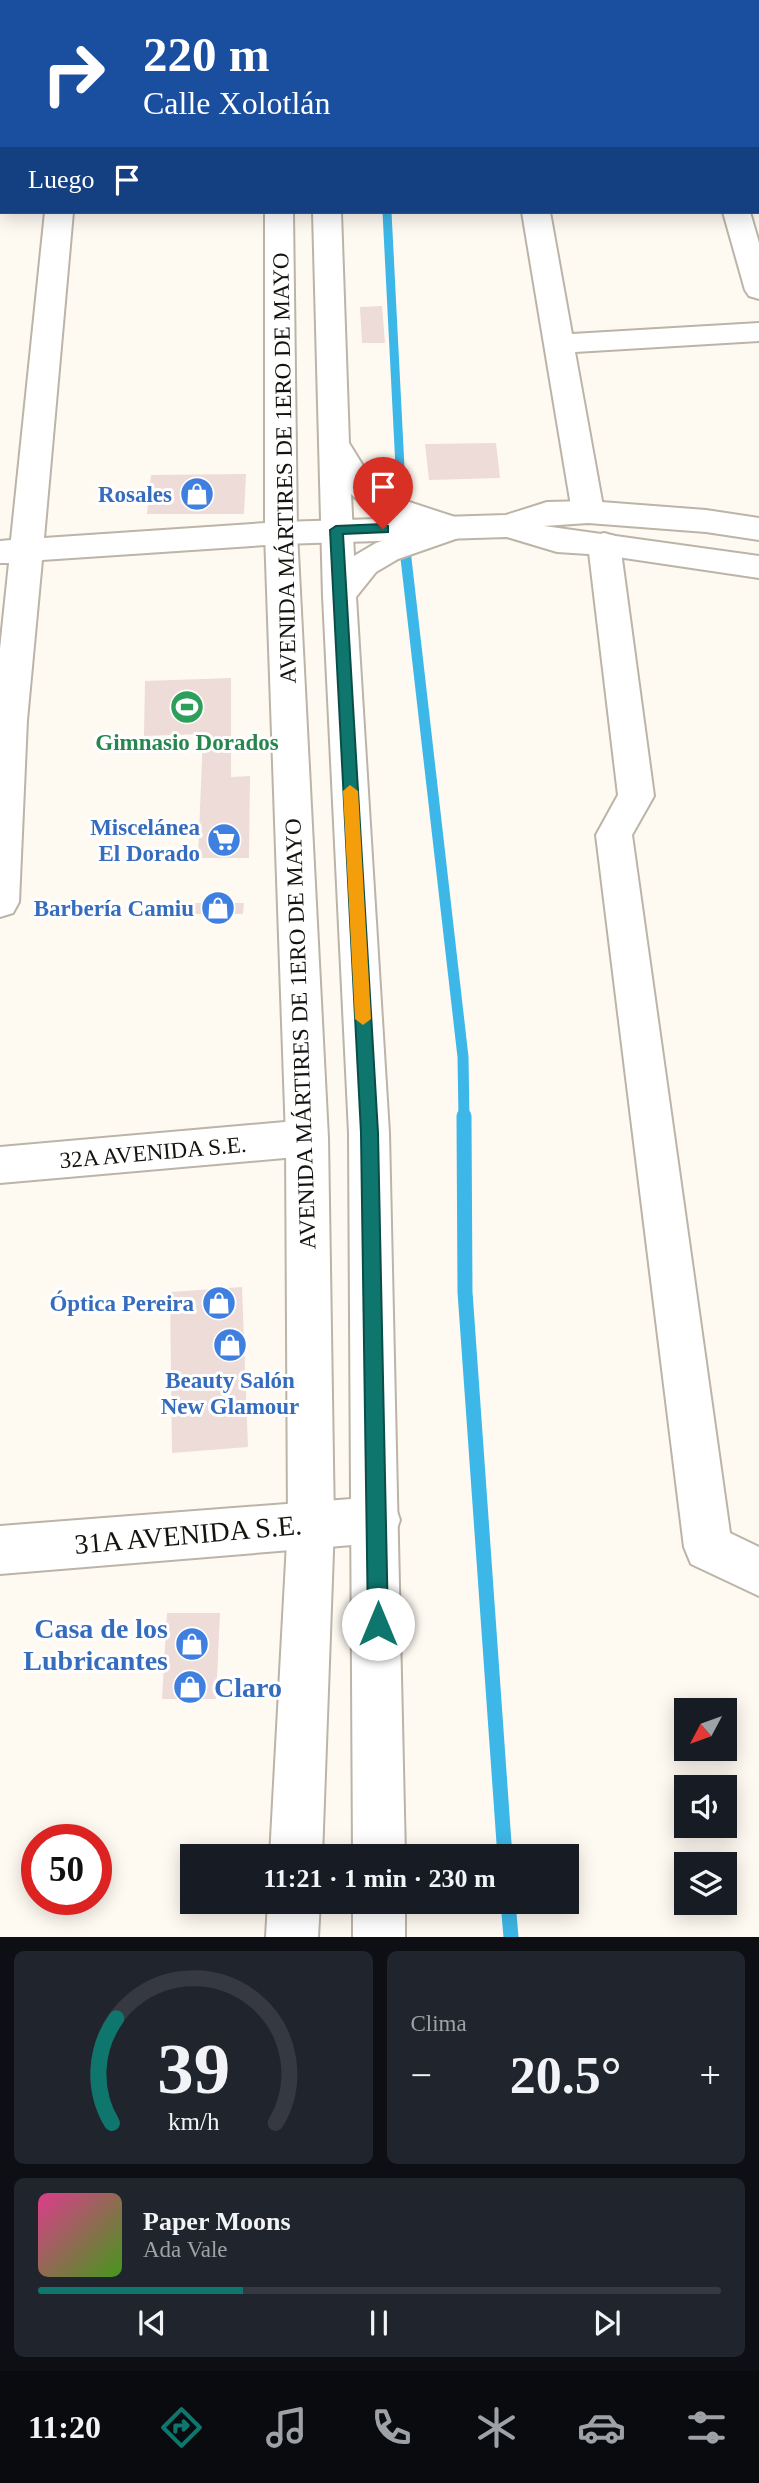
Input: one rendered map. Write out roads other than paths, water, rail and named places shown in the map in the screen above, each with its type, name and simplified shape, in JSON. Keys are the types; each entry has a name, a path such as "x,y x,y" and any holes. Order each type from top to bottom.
{"street":[{"path":"0,902 5,721 14,551 60,214"},
{"name":"AVENIDA MÁRTIRES DE 1ERO DE MAYO","path":"279,214 281,533 307,1138 311,1524 297,1844"},
{"path":"327,214 336,530 369,1133 377,1520 379,1844"},
{"path":"536,214 596,528 636,796 614,835 708,1547 759,1572"},
{"path":"737,214 759,290"},
{"path":"560,344 759,332"},
{"path":"335,445 358,485 400,529"},
{"path":"14,551 336,530 508,526 557,541 596,528 706,522 759,529"},
{"path":"596,528 759,567"},
{"path":"340,596 365,564 400,529"},
{"name":"32A AVENIDA S.E.","path":"0,1165 307,1138"},
{"name":"31A AVENIDA S.E.","path":"0,1550 377,1520"},
{"path":"292,1937 293,1914"},
{"path":"379,1914 380,1937"}],"waterway":[{"path":"387,214 401,487"},
{"path":"401,485 402,515"},
{"path":"404,541 463,1057 464,1118"},
{"path":"464,1116 465,1292 504,1844"},
{"path":"509,1914 511,1937"}],"place":[{"name":"Rosales","path":"197,494"},
{"name":"Gimnasio Dorados","path":"187,707"},
{"name":"Miscelánea El Dorado","path":"224,840"},
{"name":"Barbería Camiu","path":"218,908"},
{"name":"Óptica Pereira","path":"219,1303"},
{"name":"Beauty Salón New Glamour","path":"230,1345"},
{"name":"Casa de los Lubricantes","path":"192,1644"},
{"name":"Claro","path":"190,1687"}]}
